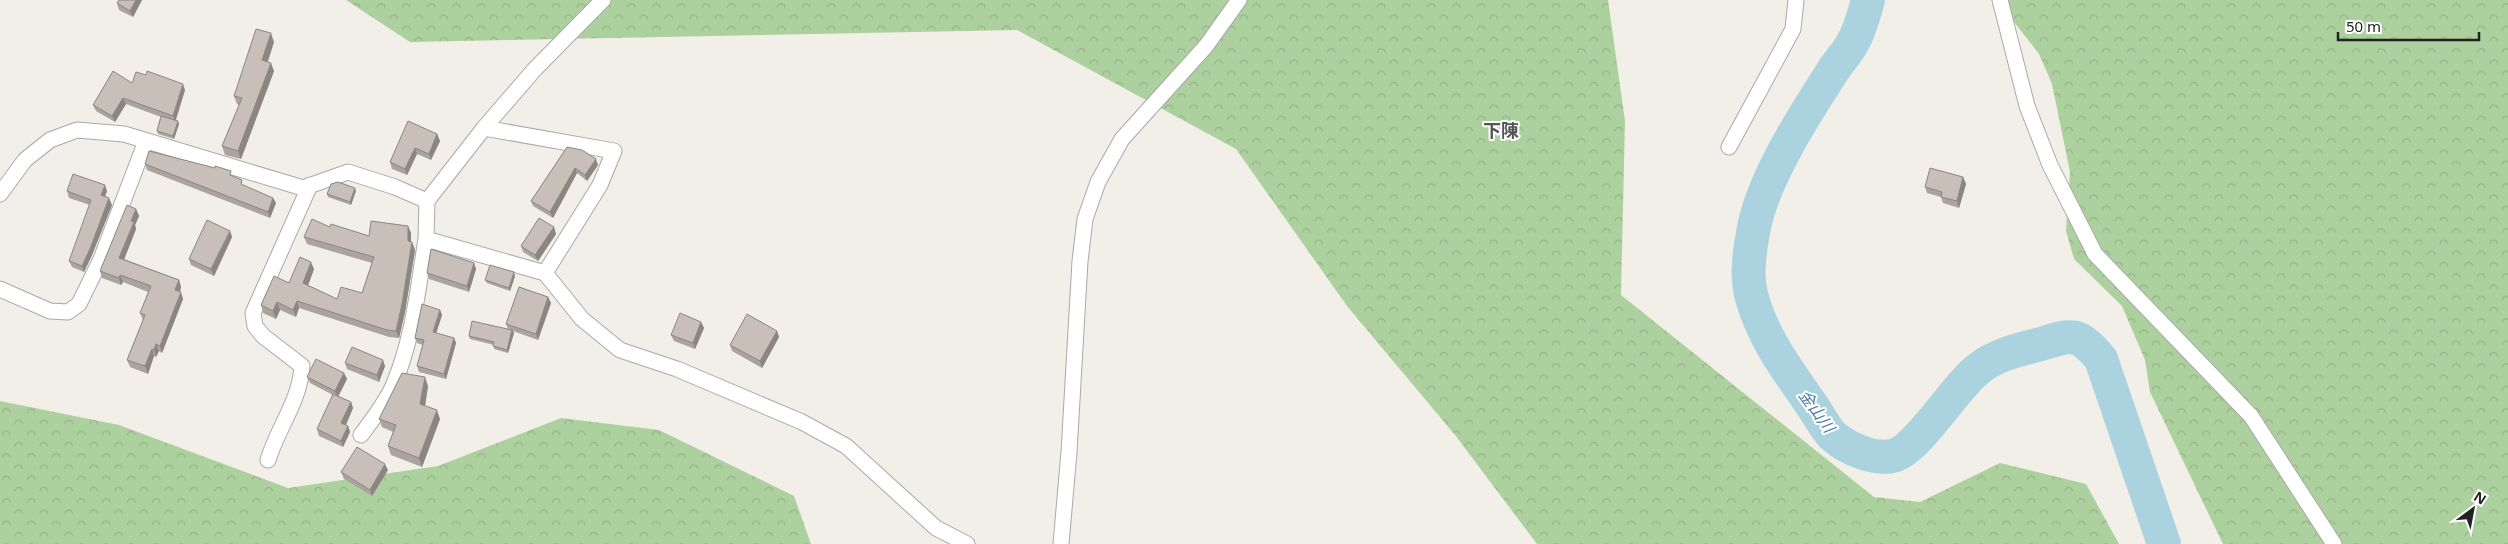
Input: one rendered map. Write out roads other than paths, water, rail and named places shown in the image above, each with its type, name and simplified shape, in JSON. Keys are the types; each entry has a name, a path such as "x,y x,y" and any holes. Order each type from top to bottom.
{"street":[{"path":"361,435 392,387 413,319 426,239 427,201 484,128 534,70 603,0"},
{"path":"1061,544 1080,261 1085,219 1098,182 1122,139 1206,46 1239,0"},
{"path":"1729,147 1793,29 1796,0"},
{"path":"2000,0 2027,106 2050,165 2095,254 2251,416 2334,544"},
{"path":"484,128 614,150 600,186 545,273"},
{"path":"0,194 25,160 50,140 77,130 124,134 303,188 348,172 395,187 427,201"},
{"path":"0,289 50,310 68,312 80,304 101,258 146,140"},
{"path":"268,460 272,445 294,404 301,383 302,366 263,336 255,326 253,313 310,186"},
{"path":"426,239 545,273 582,319 620,350 677,370 802,422 846,446 936,528 967,544"}],"waterway":[{"name":"金山川","path":"1868,0 1862,22 1849,49 1810,106 1786,148 1774,170 1758,213 1750,249 1749,282 1757,313 1769,340 1785,367 1832,435 1860,452 1885,457 1902,452 1912,443 1924,432 1968,378 1992,360 2008,353 2061,338 2068,337 2080,340 2101,359 2164,544"}],"district":[{"name":"下陳","path":"1501,131"}]}
